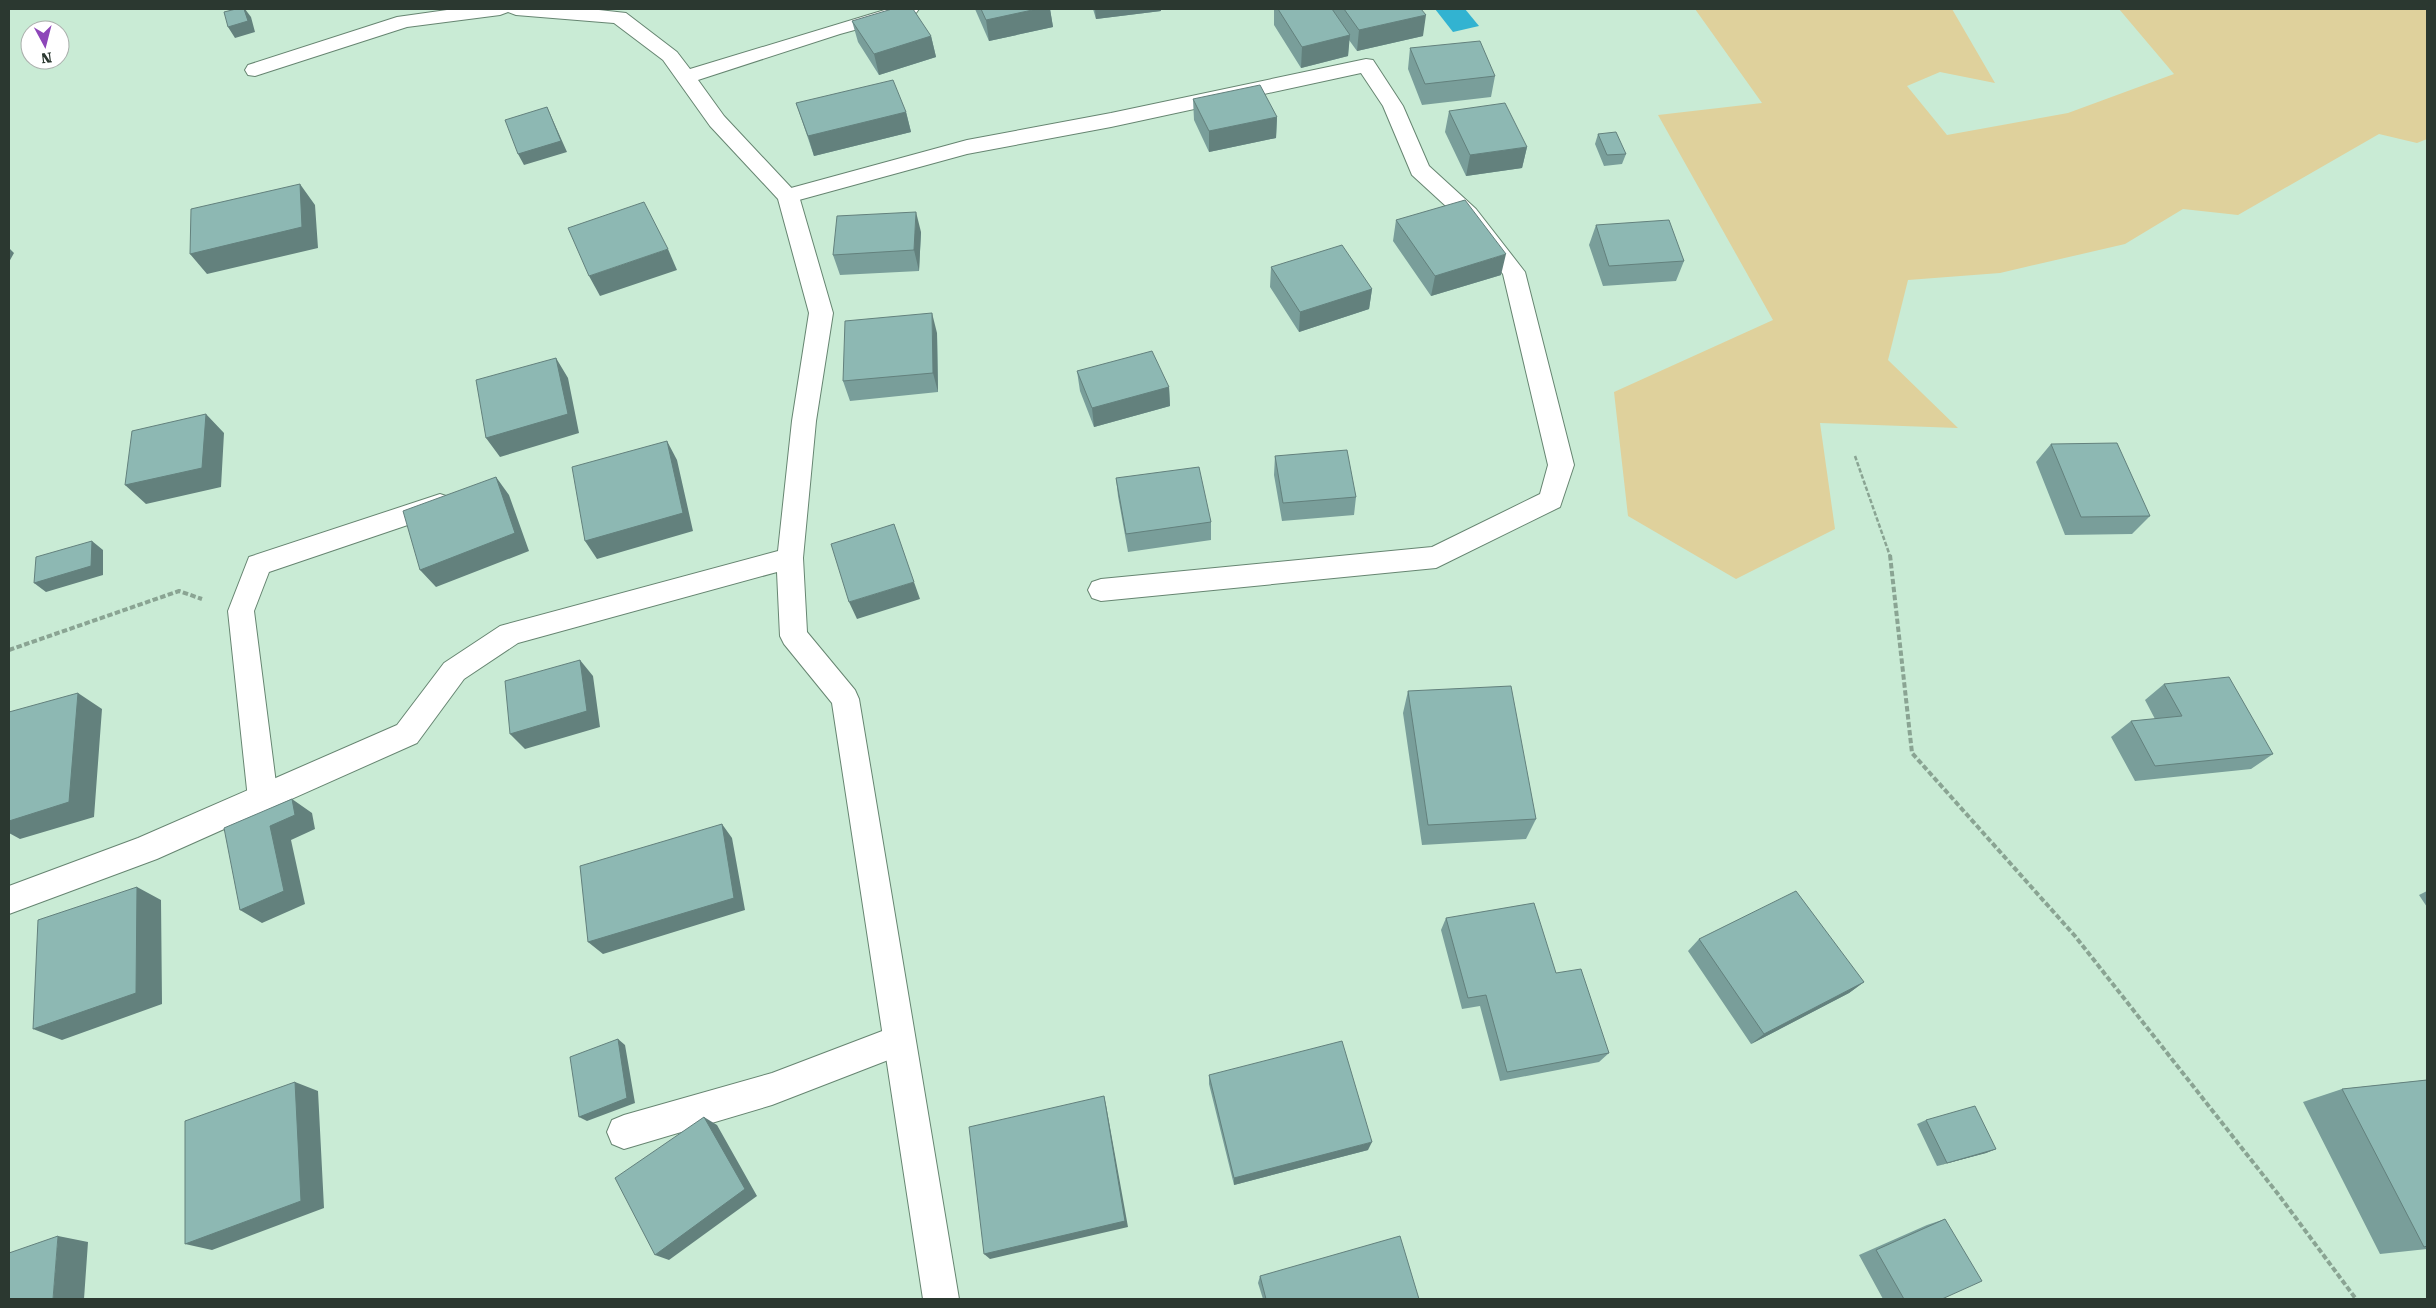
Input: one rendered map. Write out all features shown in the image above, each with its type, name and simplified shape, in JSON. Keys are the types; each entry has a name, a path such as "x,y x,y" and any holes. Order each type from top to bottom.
{"street":[{"path":"255,70 404,21 500,9"},
{"path":"516,9 619,17 670,56 717,121 788,196 821,314 804,421 790,558 794,636 845,699 898,1041 941,1299"},
{"path":"685,77 832,30 909,9"},
{"path":"788,196 966,147 1111,120 1366,65 1393,106 1420,170 1468,214 1514,272 1561,464 1551,500 1436,557 1101,590"},
{"path":"263,800 241,611 258,564 465,496"},
{"path":"9,900 146,850 263,800 407,734 454,671 510,634 790,558"},
{"path":"624,1132 772,1089 898,1041"}],"path":[{"path":"1855,456 1892,561 1912,753 2075,936 2278,1194 2356,1299"},
{"path":"9,650 179,591 241,611"}],"shaded area":[{"path":"1695,9 1952,9 1995,83 1940,72 1907,86 1947,135 2068,113 2174,74 2119,9 2427,9 2427,139 2417,143 2379,134 2238,215 2183,209 2125,244 2000,273 1908,280 1888,360 1958,428 1820,423 1835,529 1736,579 1628,516 1614,392 1773,320 1658,115 1762,103"}],"water":[{"path":"1435,9 1465,9 1479,26 1453,32"}],"building":[{"path":"244,9 248,21 228,27 224,12"},
{"path":"892,9 913,9 931,36 874,54 852,21"},
{"path":"981,9 1037,9 986,20"},
{"path":"1278,9 1332,9 1350,35 1302,47"},
{"path":"1344,9 1421,9 1426,15 1359,30"},
{"path":"1480,41 1495,76 1425,84 1410,48"},
{"path":"893,80 906,112 808,136 796,103"},
{"path":"1260,85 1277,117 1209,131 1193,99"},
{"path":"1505,103 1527,147 1470,155 1449,111"},
{"path":"547,107 561,141 518,154 505,120"},
{"path":"1616,132 1626,154 1607,155 1598,134"},
{"path":"300,184 302,227 190,254 191,209"},
{"path":"1465,200 1506,254 1435,276 1396,220"},
{"path":"644,202 668,249 589,276 568,228"},
{"path":"916,212 914,250 833,255 837,216"},
{"path":"1669,220 1684,261 1609,266 1596,225"},
{"path":"1342,245 1372,289 1300,312 1271,267"},
{"path":"932,313 933,373 843,381 845,321"},
{"path":"1152,351 1169,387 1092,408 1077,371"},
{"path":"556,358 568,414 486,438 476,380"},
{"path":"206,414 202,468 125,485 132,431"},
{"path":"667,441 683,513 585,541 572,467"},
{"path":"2117,443 2150,516 2081,517 2051,444"},
{"path":"1347,450 1356,497 1283,503 1275,456"},
{"path":"1199,467 1211,522 1126,534 1116,478"},
{"path":"496,477 515,533 420,570 403,511"},
{"path":"894,524 914,582 849,602 831,544"},
{"path":"92,541 91,566 34,583 36,557"},
{"path":"580,660 587,711 510,734 505,681"},
{"path":"2229,677 2273,754 2155,766 2131,721 2182,716 2164,684"},
{"path":"1511,686 1536,819 1428,825 1408,691"},
{"path":"78,693 69,802 9,821 9,712"},
{"path":"292,799 295,815 270,826 284,891 240,910 224,828"},
{"path":"722,824 734,898 588,942 580,866"},
{"path":"137,887 136,993 33,1029 38,920"},
{"path":"1796,891 1864,982 1764,1034 1699,939"},
{"path":"1534,903 1556,973 1581,969 1609,1053 1507,1072 1486,995 1468,998 1446,918"},
{"path":"618,1039 627,1098 579,1117 570,1057"},
{"path":"1342,1041 1372,1142 1234,1178 1209,1075"},
{"path":"2427,1080 2427,1246 2424,1247 2342,1089"},
{"path":"295,1082 301,1201 185,1244 185,1121"},
{"path":"1104,1096 1125,1221 984,1254 969,1127"},
{"path":"1975,1106 1996,1149 1947,1163 1926,1120"},
{"path":"704,1117 745,1189 655,1255 615,1178"},
{"path":"1945,1219 1982,1281 1942,1299 1904,1299 1876,1250"},
{"path":"58,1236 53,1299 9,1299 9,1253"},
{"path":"1400,1236 1419,1299 1266,1299 1260,1276"}]}
